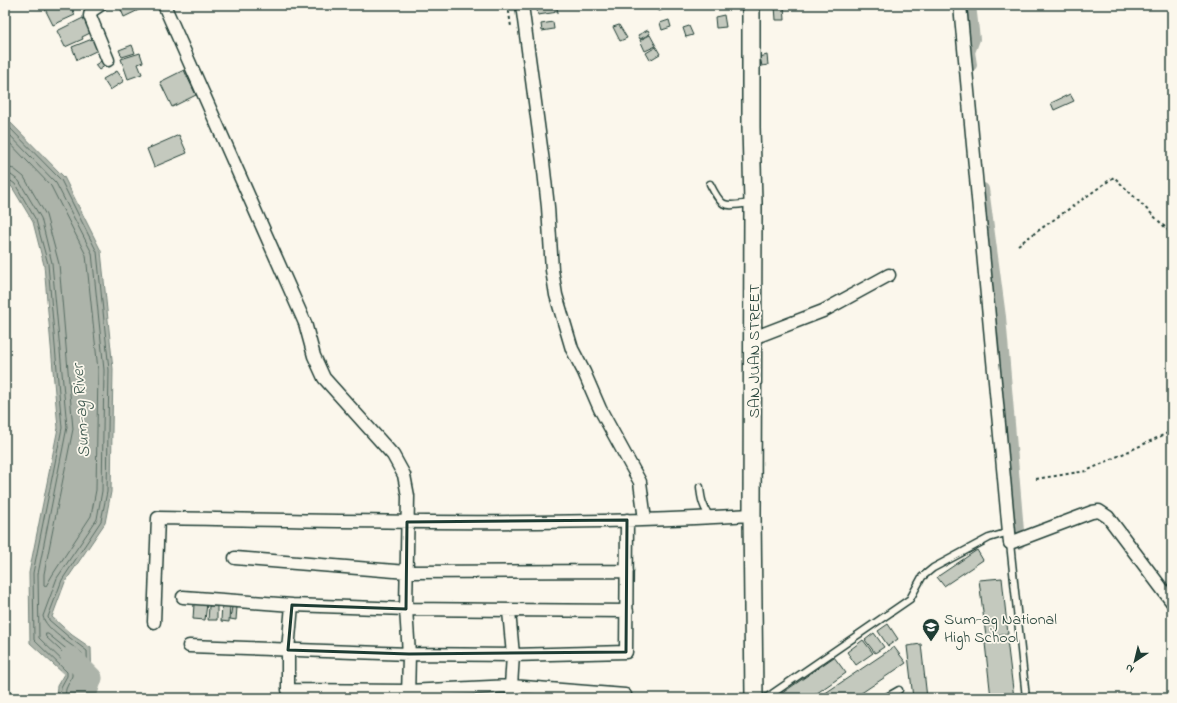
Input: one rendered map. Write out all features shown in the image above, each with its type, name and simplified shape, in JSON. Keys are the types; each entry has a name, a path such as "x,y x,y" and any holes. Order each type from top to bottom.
{"main road":[{"name":"SAN JUAN STREET","path":"751,5 753,202 752,515 754,698"}],"street":[{"path":"100,5 91,10 90,16 108,60"},
{"path":"164,5 305,323 314,356 324,378 393,455 404,475 408,496 406,610 409,654 408,695"},
{"path":"522,5 543,162 548,207 552,270 556,295 572,349 600,409 640,482 645,520"},
{"path":"960,5 1015,538 1098,511 1108,517 1170,594"},
{"path":"753,338 824,311 889,275"},
{"path":"154,622 158,518 407,522 645,520 752,515"},
{"path":"189,646 409,654 626,652 627,520"},
{"path":"235,558 407,572 627,571"},
{"path":"183,597 292,605 406,610 626,611"},
{"path":"292,605 288,650 288,690 408,695 512,692 625,695"},
{"path":"509,611 513,654 512,692"}],"lane":[{"path":"710,184 717,198 726,206 753,202"},
{"path":"700,487 703,506 710,517"},
{"path":"766,698 910,599 922,577 933,568 989,538 1015,538 1026,698"},
{"path":"885,698 899,690"}],"path":[{"path":"508,5 511,27"},
{"path":"1018,244 1114,177 1172,234"},
{"path":"1036,479 1086,470 1172,431"}],"highlighted area":[{"path":"627,520 626,652 409,654 288,650 292,605 406,609 407,522"}],"water":[{"path":"5,117 64,177 101,251 113,369 111,492 105,523 65,582 52,617 72,635 91,648 92,687 94,698 56,698 57,686 64,674 30,643 29,573 58,428 44,265 33,222 12,187 5,181"}],"building":[{"path":"43,5 77,6 72,8 75,15 53,25"},
{"path":"119,5 149,5 124,17"},
{"path":"536,5 556,5 558,12 538,15"},
{"path":"657,6 672,6 659,11"},
{"path":"775,6 784,6 785,20 776,20"},
{"path":"724,15 726,27 716,28 715,17"},
{"path":"87,16 94,31 82,37 83,39 65,47 57,31"},
{"path":"669,20 671,27 662,30 660,23"},
{"path":"553,22 554,29 542,31 541,24"},
{"path":"619,25 627,38 620,41 613,27"},
{"path":"689,26 693,35 686,37 683,28"},
{"path":"648,30 650,34 640,39 638,35"},
{"path":"650,35 656,46 645,51 640,40"},
{"path":"92,39 98,50 77,60 72,47"},
{"path":"132,45 135,53 122,57 119,50"},
{"path":"656,47 660,54 650,60 646,53"},
{"path":"140,53 143,62 138,64 142,74 128,79 121,59"},
{"path":"767,55 768,65 762,66 760,57"},
{"path":"103,60 106,65 99,70 95,65"},
{"path":"184,70 196,95 172,107 160,82"},
{"path":"117,71 124,81 110,90 103,79"},
{"path":"1070,94 1074,101 1054,110 1051,103"},
{"path":"179,135 187,153 154,167 147,149"},
{"path":"977,550 983,560 944,586 937,577"},
{"path":"1002,578 1008,634 986,637 979,580"},
{"path":"222,603 230,604 229,622 221,621"},
{"path":"194,604 207,604 205,620 193,619"},
{"path":"209,606 217,606 217,620 208,620"},
{"path":"232,607 237,607 236,620 230,619"},
{"path":"888,624 898,639 888,646 878,631"},
{"path":"874,633 884,647 875,653 865,640"},
{"path":"863,640 873,653 856,665 847,652"},
{"path":"1007,640 1014,698 991,698 985,643"},
{"path":"921,644 927,698 913,698 907,646"},
{"path":"894,647 906,663 854,698 818,698"},
{"path":"834,657 846,673 810,698 780,698 778,696"}],"waterway":[{"path":"970,5 974,39 969,52 971,65"},
{"path":"983,189 1000,317 1019,543"},
{"name":"Sum-ag River","path":"71,657 92,678 85,698"}],"place":[{"name":"Sum-ag National High School","path":"931,642"}]}
